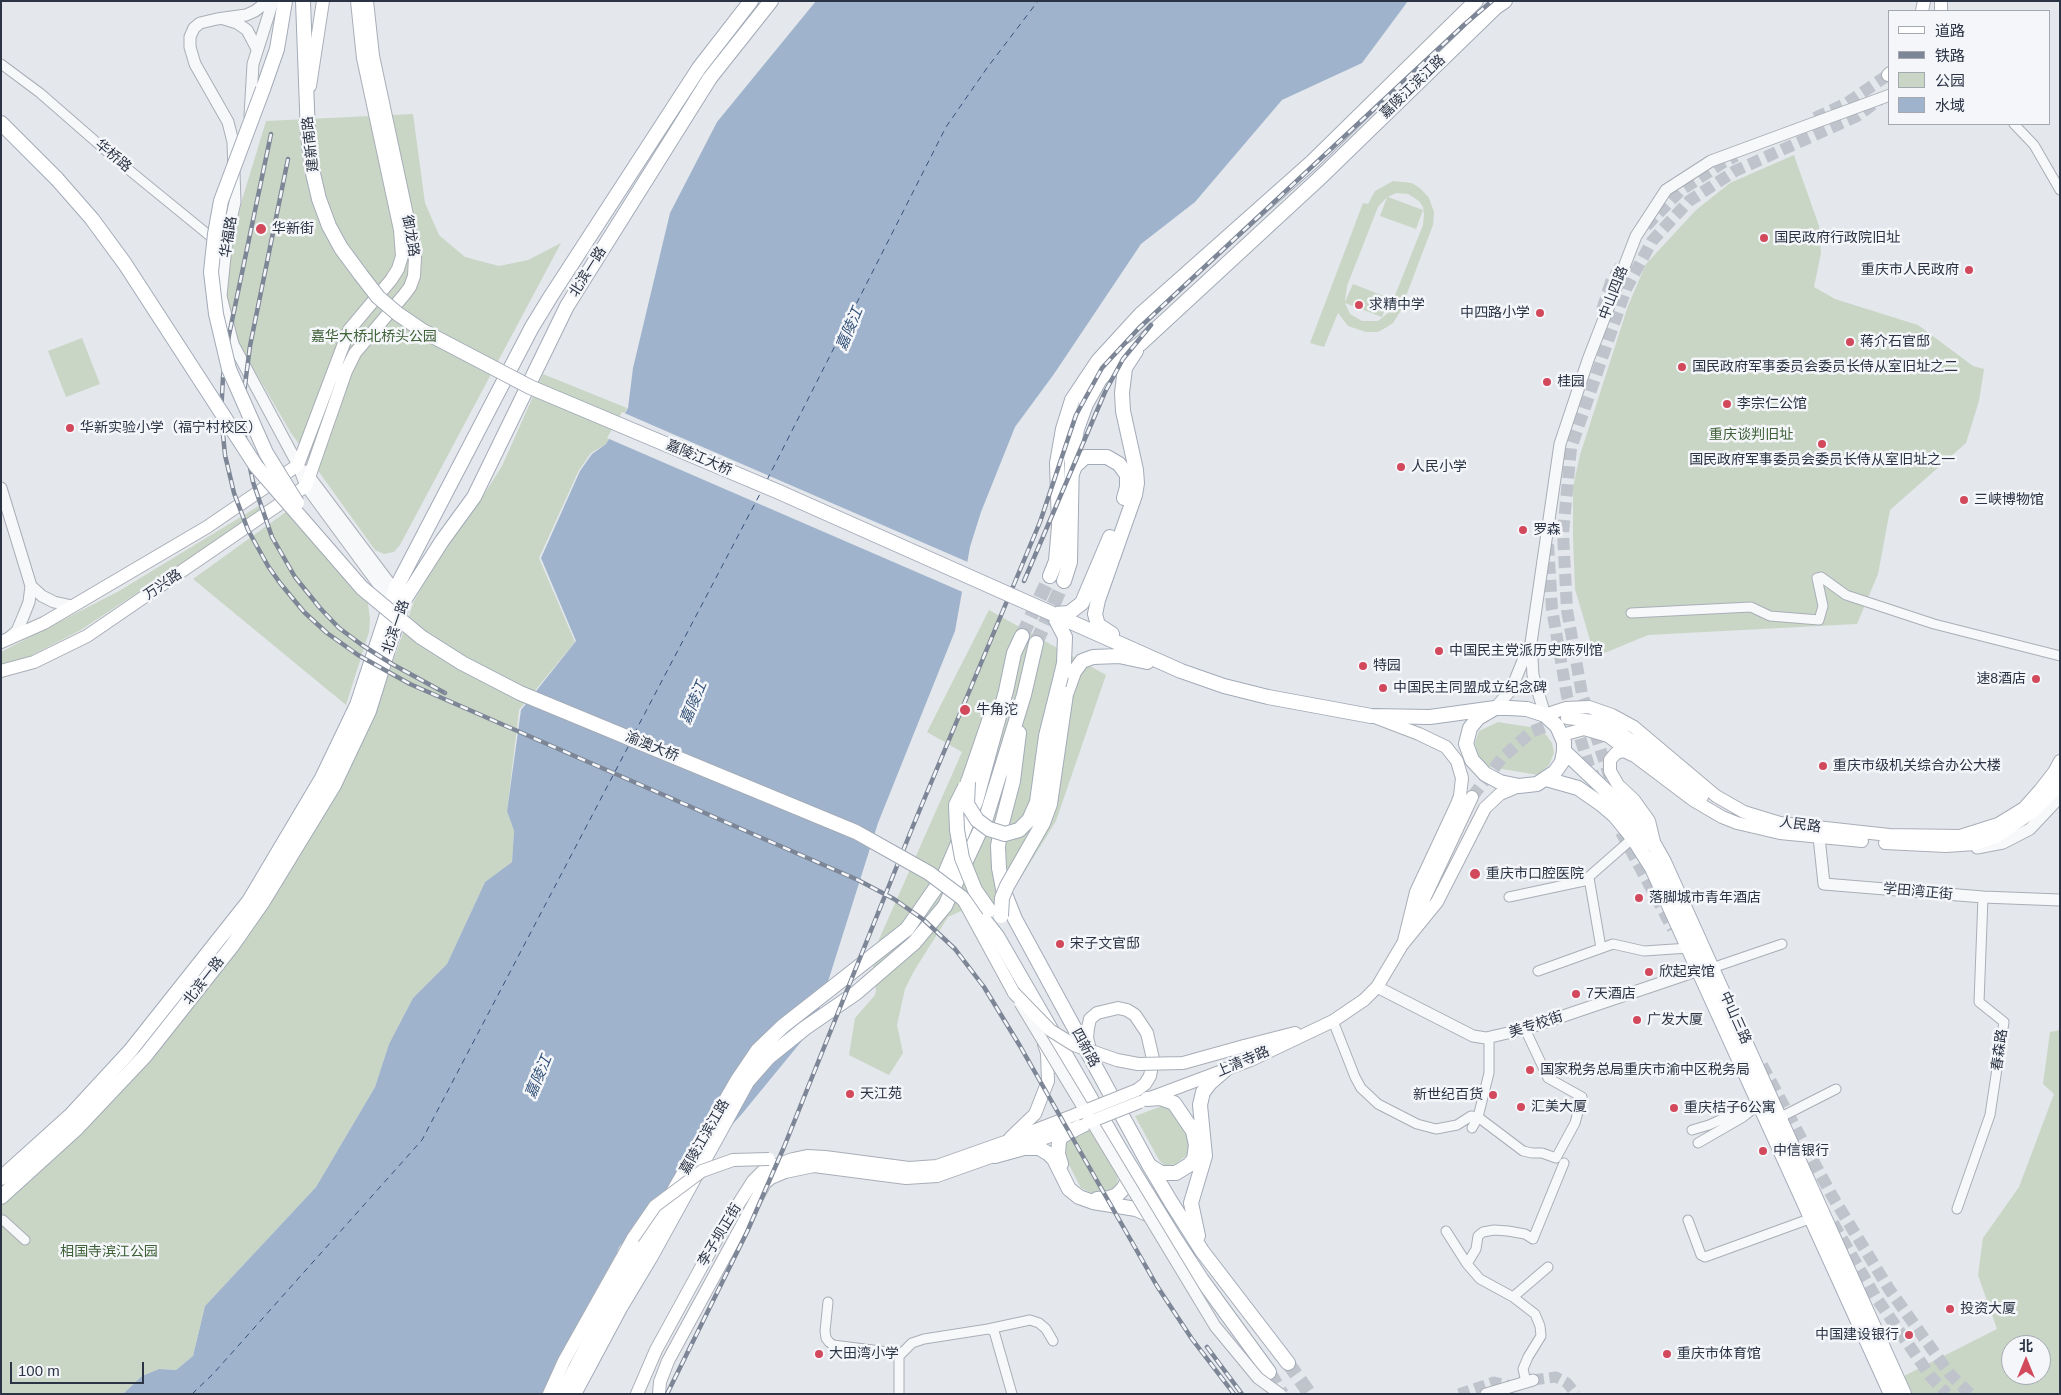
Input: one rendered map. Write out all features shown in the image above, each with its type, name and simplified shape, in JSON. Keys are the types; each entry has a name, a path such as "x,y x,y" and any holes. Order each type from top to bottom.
{"main road":[{"path":"285,1 278,42 257,89 250,126 222,201 215,234 211,272 216,314 229,368 266,452 320,539"},
{"name":"建新南路","path":"302,1 308,135 312,169 319,198 329,226 341,248 361,276"},
{"path":"307,103 323,1"},
{"name":"御龙路","path":"298,465 349,330 391,280 398,269 402,256 400,230 364,58 358,1"},
{"name":"御龙路","path":"308,481 346,371 355,353 404,295 410,287 414,276 413,242 373,56 367,1"},
{"name":"北滨一路","path":"2,1177 71,1115 130,1051 249,901 322,778 350,721 397,602 452,483 532,328 699,68 751,1"},
{"name":"北滨一路","path":"1,1197 77,1128 145,1056 232,946 262,903 334,785 365,720 397,602 474,496 567,306 645,179 710,78 771,1"},
{"name":"嘉陵江滨江路","path":"1050,576 1056,561 1059,526 1057,463 1063,429 1072,400 1098,361 1141,314 1312,162 1476,1"},
{"name":"嘉陵江滨江路","path":"1140,344 1323,175 1496,7 1505,1"},
{"path":"1,123 57,178 92,219 125,264 256,466 320,539"},
{"name":"嘉陵江大桥","path":"361,276 378,297 428,335 530,388 779,492 1181,671"},
{"path":"1140,344 1125,368 1122,393 1123,411 1137,483 1135,495 1098,600 1096,620 1102,629 1181,671"},
{"path":"1064,581 1070,562 1072,456 1077,428 1086,404 1100,380 1118,359 1140,344"},
{"path":"968,782 967,804 977,820 989,829 1005,834 1019,830 1029,820 1037,802 1046,736 1064,663 1064,637 1060,617 1078,608 1085,597 1104,554 1126,493 1127,475 1119,464 1100,455 1085,456 1079,460 1071,479"},
{"name":"万兴路","path":"4,642 44,622 207,527 298,465"},
{"name":"万兴路","path":"1,671 34,662 87,636 308,481"},
{"path":"452,483 454,492 458,497 474,496"},
{"name":"渝澳大桥","path":"320,539 362,588 421,638 462,663 520,693 856,832 929,873 961,896 1000,934"},
{"path":"1000,934 995,913 975,890 962,858 957,830 956,805 968,782 975,758 1022,636"},
{"path":"1024,695 1036,643"},
{"name":"嘉陵江滨江路","path":"562,1394 610,1302 737,1081 758,1050 783,1026 907,929 944,876 976,801 1006,691 1014,653"},
{"path":"995,913 1007,886 1043,824 1050,804 1066,694 1074,672 1082,662 1093,657 1118,656 1181,671 1224,686 1268,697 1371,716 1430,717 1495,708 1527,709 1545,715 1557,726 1562,735 1564,751 1562,762 1555,772 1537,784 1519,786 1500,782 1485,774 1472,760 1466,744 1470,728 1478,718 1495,708"},
{"name":"嘉陵江滨江路","path":"574,1394 747,1082 769,1057 805,1028 856,992 914,943 945,906 986,818 1024,695"},
{"name":"四新路","path":"1024,695 1013,781 998,846 999,868 1003,889 1015,920 1149,1165 1202,1251 1288,1363"},
{"name":"人民路","path":"1545,715 1566,708 1589,707 1612,715 1634,727 1716,796 1744,812 1780,823 1889,835 1960,836 1998,824 2024,808 2054,772 2060,761"},
{"path":"1371,716 1419,734 1446,747 1457,761 1462,778 1457,804 1416,892 1402,945"},
{"path":"1567,718 1594,721 1613,728 1643,748 1710,804 1759,829"},
{"name":"人民路","path":"1562,735 1575,730 1591,730 1608,736 1707,809 1738,824 1759,829 1818,837 1915,845 1946,846 1975,844 1996,837 2034,812 2053,792 2060,779"},
{"name":"中山三路","path":"1564,751 1612,795 1656,846 1706,970 1757,1108 1812,1218 1891,1394"},
{"path":"1636,757 1624,751 1616,753 1610,760 1610,771 1618,785 1634,800 1649,821 1656,846"},
{"name":"中山三路","path":"1546,779 1568,785 1588,794 1615,816 1633,838 1652,868 1689,948 1706,970 1779,1118 1904,1394"},
{"name":"上清寺路","path":"860,1168 922,1168 948,1162 1225,1070 1328,1023 1364,1000 1377,987 1402,945 1437,902 1485,808 1500,794 1519,786"},
{"path":"1402,945 1472,797"},
{"path":"961,896 1020,990 1050,1030 1074,1046 1117,1060 1138,1064 1183,1062 1328,1023"},
{"name":"四新路","path":"1000,934 1020,990 1172,1234 1202,1280 1269,1372"},
{"path":"1005,1142 1035,1114 1048,1081 1047,1053 1020,990"},
{"path":"1096,1067 1088,1038 1090,1019 1097,1013 1108,1009 1127,1010 1135,1015 1142,1022 1152,1051 1153,1067 1141,1097 1160,1098 1174,1103 1193,1131 1196,1145 1194,1159 1176,1173 1161,1173 1149,1165"},
{"path":"1202,1251 1192,1216 1191,1203 1205,1156 1200,1105 1203,1092 1225,1070"},
{"path":"1082,1118 1062,1136 1057,1148 1060,1160 1076,1191 1092,1198 1109,1198 1117,1195 1127,1182 1128,1170 1121,1151"},
{"name":"上清寺路","path":"860,1168 906,1178 922,1178 953,1172 1082,1118"},
{"path":"995,1156 1024,1148 1039,1148 1054,1159 1069,1189 1078,1197 1092,1202 1136,1209 1157,1219 1172,1234"},
{"path":"549,1394 564,1361 628,1246 655,1206 702,1171 733,1160 807,1156"},
{"name":"李子坝正街","path":"637,1394 656,1350 687,1291 720,1233 753,1181 765,1169 807,1156 825,1157 860,1168"},
{"name":"李子坝正街","path":"659,1394 660,1382 668,1360 765,1183 770,1178 804,1166 860,1168"}],"street":[{"name":"华福路","path":"268,1 246,15 200,23 194,28 190,37 190,47 195,64 228,122 233,142 235,202 226,249 221,296 233,344 298,465 397,602"},
{"path":"257,89 251,75 257,49 273,1"},
{"path":"217,19 229,20 243,26 252,36 257,49"},
{"name":"华桥路","path":"1,64 40,93 118,161 226,249"},
{"name":"中山四路","path":"1531,642 1560,444 1588,360 1636,236 1666,190 1711,161 1888,96"},
{"path":"2015,125 2034,145 2060,190"},
{"path":"1,488 31,586 29,602 23,617 16,631 4,642"},
{"path":"1631,613 1750,607 1770,616 1819,620 1823,606 1817,578 1821,577 1846,595 1934,624 2060,656"},
{"path":"31,586 42,596 54,602 72,606"},
{"path":"1495,708 1511,690 1531,642"},
{"path":"1531,642 1533,675 1545,715"},
{"path":"1915,845 1977,848 2003,843 2030,829 2060,797"},
{"name":"学田湾正街","path":"1818,837 1824,884 1983,897 2060,900"},
{"path":"1508,897 1579,882 1589,878 1633,838"},
{"path":"1589,878 1601,948"},
{"name":"春森路","path":"1957,1209 1990,1115 2004,1022 1979,1002 1983,897"},
{"path":"1538,971 1613,944 1644,951 1689,948"},
{"path":"1706,970 1782,944"},
{"name":"美专校街","path":"1377,987 1473,1036 1489,1038 1526,1029 1706,970"},
{"path":"1020,990 1215,1326 1258,1378 1280,1394"},
{"path":"1328,1023 1361,1088 1378,1104 1418,1124 1436,1129 1457,1125 1471,1116 1478,1118 1523,1151 1532,1154 1542,1153 1556,1158 1578,1116 1582,1097 1548,1078 1526,1029"},
{"path":"1472,1128 1478,1118 1489,1074 1489,1038"},
{"path":"1779,1118 1836,1090"},
{"path":"1692,1130 1742,1110 1757,1108"},
{"path":"1698,1142 1757,1108"},
{"path":"1467,1264 1476,1249 1478,1236 1483,1232 1494,1230 1508,1231 1525,1234 1533,1238 1564,1162"},
{"path":"1688,1220 1700,1255 1705,1257 1812,1218"},
{"path":"2,1220 25,1240"},
{"path":"1446,1231 1467,1264 1480,1279 1513,1297 1535,1314 1540,1326 1541,1336 1523,1369 1529,1381 1486,1394"},
{"path":"1513,1297 1548,1267"},
{"path":"828,1302 826,1338 829,1342 833,1345 896,1353 899,1356"},
{"path":"899,1394 899,1356 912,1344 924,1339 1030,1320 1039,1323 1046,1329 1053,1341"},
{"path":"988,1329 994,1331 1012,1394"}],"green space":[{"name":"嘉华大桥北桥头公园","path":"413,114 425,203 439,235 465,257 499,266 528,260 561,243 400,545 394,552 384,554 375,550 291,433 239,344 226,298 232,248 242,200 266,121"},
{"name":"重庆谈判旧址","path":"1794,155 1819,226 1821,253 1814,287 1835,299 1918,325 1973,366 1984,369 1979,401 1966,443 1890,510 1878,574 1857,624 1648,635 1595,657 1575,589 1573,487 1580,455 1628,306 1646,264 1696,210 1730,183"},
{"path":"1393,181 1412,183 1429,198 1434,212 1433,225 1400,312 1393,323 1378,332 1366,332 1348,326 1338,313 1324,347 1310,343 1363,203 1368,204 1375,191","holes":["1396,193 1408,194 1419,201 1423,207 1424,214 1423,225 1388,313 1378,321 1362,321 1350,314 1345,303 1382,317 1389,298 1353,284 1345,302 1347,286 1378,207 1387,197 1380,216 1416,229 1423,210 1388,197"]},
{"path":"82,338 100,384 66,397 48,351"},
{"name":"相国寺滨江公园","path":"543,374 627,408 606,444 591,453 579,470 539,558 575,642 519,710 507,811 514,831 512,862 485,882 447,964 413,998 389,1044 375,1087 316,1187 205,1306 193,1356 176,1370 159,1369 142,1376 123,1394 1,1394 1,1204 152,1058 338,788 375,714 414,601 445,546 481,499 502,466"},
{"path":"262,504 265,509 79,631 28,657 1,665 1,652 119,591"},
{"path":"290,509 366,589 370,619 369,632 346,705 193,579"},
{"path":"989,610 1106,675 1056,821 1012,892 993,905 961,911 948,917 914,971 905,989 897,1025 903,1053 889,1075 849,1055 855,1018 875,995 873,966 877,944 962,752 927,732"},
{"path":"1498,722 1542,729 1552,743 1554,753 1549,765 1538,775 1484,766 1476,755 1475,742 1479,731"},
{"path":"2060,1030 2060,1394 1913,1394 1904,1376 1997,1329 1978,1275 1983,1238 2019,1187 2054,1094 2043,1084 2050,1032"},
{"path":"1165,1105 1175,1109 1190,1136 1187,1155 1176,1164 1165,1166 1159,1160 1135,1116"},
{"path":"1086,1131 1092,1131 1118,1174 1117,1185 1111,1192 1095,1195 1081,1188 1065,1157 1064,1147 1066,1141"}],"water":[{"name":"嘉陵江","path":"816,1 1408,1 1362,63 1282,100 1195,202 1141,244 1054,374 1015,427 981,512 970,547 955,631 878,823 814,1026 741,1115 619,1247 572,1394 123,1394 142,1376 159,1369 176,1370 193,1356 205,1306 316,1187 375,1087 389,1044 413,998 447,964 485,882 512,862 514,831 507,811 521,710 576,641 541,558 580,471 592,454 606,444 628,408 633,368 670,213 717,122"}],"pier":[{"path":"622,412 970,563 965,593 607,438"}],"ferry route":[{"path":"767,480 946,127 987,68 1038,1"},
{"path":"634,734 761,492"},
{"path":"192,1394 213,1374 422,1140 629,745"}],"tunnel":[{"path":"1815,118 1847,103 1888,75"},
{"path":"1610,778 1582,694 1567,610 1563,533 1571,448 1626,289 1652,241 1689,201 1735,171 1857,116 1879,100"},
{"path":"1646,226 1680,191 1736,156"},
{"path":"1602,310 1611,282 1622,264"},
{"path":"1548,544 1552,609 1567,696 1589,766 1596,780"},
{"path":"1022,636 1050,576"},
{"path":"1036,643 1064,581"},
{"path":"1472,797 1502,758 1531,732 1561,720"},
{"path":"1621,832 1673,929"},
{"path":"1762,1065 1831,1194 1889,1289 1949,1373 1970,1394"},
{"path":"1833,1223 1875,1296 1931,1377 1947,1394"},
{"path":"1288,1363 1310,1394"},
{"path":"1269,1372 1282,1394"},
{"path":"1533,1380 1556,1377 1567,1383 1576,1394"},
{"path":"1459,1394 1494,1382 1507,1385 1518,1394"}],"railway":[{"path":"667,1394 747,1232 784,1147 913,826 1040,522 1076,415 1102,368 1139,328 1492,1"},
{"path":"271,134 229,335 223,377 221,414 225,455 234,493 248,530 280,583 304,612 327,633 358,655 410,684 858,880 894,899 924,920 955,949 984,987 1020,1046 1157,1286 1192,1339 1234,1394"},
{"path":"288,159 250,346 244,393 245,443 253,482 272,537 295,577 320,608 339,628 362,645 445,693"},
{"path":"1024,581 1105,392 1123,359 1151,325"},
{"path":"1207,1347 1242,1394"}],"place":[{"name":"华新街","path":"261,229"},
{"name":"国民政府行政院旧址","path":"1764,238"},
{"name":"重庆市人民政府","path":"1969,270"},
{"name":"求精中学","path":"1359,305"},
{"name":"中四路小学","path":"1540,313"},
{"name":"蒋介石官邸","path":"1850,342"},
{"name":"国民政府军事委员会委员长侍从室旧址之二","path":"1682,367"},
{"name":"桂园","path":"1547,382"},
{"name":"李宗仁公馆","path":"1727,404"},
{"name":"华新实验小学（福宁村校区）","path":"70,428"},
{"name":"国民政府军事委员会委员长侍从室旧址之一","path":"1822,444"},
{"name":"人民小学","path":"1401,467"},
{"name":"三峡博物馆","path":"1964,500"},
{"name":"罗森","path":"1523,530"},
{"name":"中国民主党派历史陈列馆","path":"1439,651"},
{"name":"特园","path":"1363,666"},
{"name":"速8酒店","path":"2036,679"},
{"name":"中国民主同盟成立纪念碑","path":"1383,688"},
{"name":"牛角沱","path":"965,710"},
{"name":"重庆市级机关综合办公大楼","path":"1823,766"},
{"name":"重庆市口腔医院","path":"1475,874"},
{"name":"落脚城市青年酒店","path":"1639,898"},
{"name":"宋子文官邸","path":"1060,944"},
{"name":"欣起宾馆","path":"1649,972"},
{"name":"7天酒店","path":"1576,994"},
{"name":"广发大厦","path":"1637,1020"},
{"name":"国家税务总局重庆市渝中区税务局","path":"1530,1070"},
{"name":"天江苑","path":"850,1094"},
{"name":"新世纪百货","path":"1493,1095"},
{"name":"汇美大厦","path":"1521,1107"},
{"name":"重庆桔子6公寓","path":"1674,1108"},
{"name":"中信银行","path":"1763,1151"},
{"name":"投资大厦","path":"1950,1309"},
{"name":"中国建设银行","path":"1909,1335"},
{"name":"大田湾小学","path":"819,1354"},
{"name":"重庆市体育馆","path":"1667,1354"}]}
